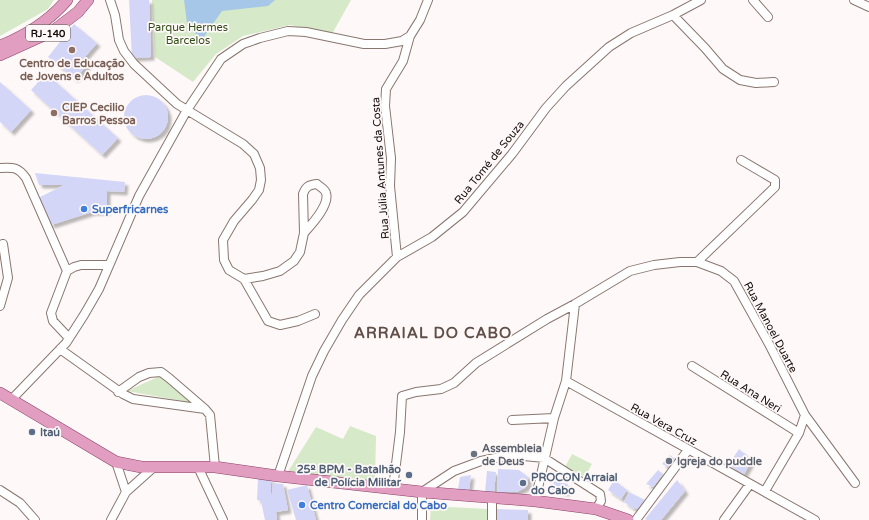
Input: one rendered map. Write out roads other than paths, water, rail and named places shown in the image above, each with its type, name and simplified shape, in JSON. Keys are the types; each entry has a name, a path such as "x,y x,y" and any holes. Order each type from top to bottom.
{"main road":[{"name":"RJ-140","path":"0,46 20,38 56,12 67,0"},
{"name":"RJ-140","path":"0,55 53,31 78,12 88,0"},
{"path":"4,397 116,462 141,467 215,467 278,476 422,492 534,501 603,514 626,520"}],"street":[{"path":"110,0 115,15 119,40 124,51 134,64 177,104 243,144 254,154 260,168 261,180 259,190 234,221 223,240 224,260 229,270 244,279 268,321 280,325 298,321 315,314"},
{"name":"Rua Júlia Antunes da Costa","path":"397,257 390,186 391,158 384,106 386,89 403,61 410,36 420,20 428,0"},
{"name":"Rua Tomé de Souza","path":"278,476 312,376 324,351 342,320 360,295 397,257 432,237 463,212 512,154 551,102 566,86 609,47 631,33 673,15 701,0"},
{"path":"753,0 768,17"},
{"path":"854,0 869,7"},
{"path":"673,15 723,69 740,80 756,83 774,82"},
{"path":"4,397 60,349 84,315 99,289 140,196 187,110 221,59 243,44 288,31 306,32 364,44 385,44 402,41 410,36"},
{"path":"697,262 775,187 776,180 741,160"},
{"path":"0,168 12,167 21,170 26,178 67,271"},
{"path":"244,279 280,271 294,261 300,252 304,232 303,194 309,185 317,184 326,191 327,196 325,204 314,221 304,232"},
{"path":"0,306 8,278 3,244"},
{"name":"Rua Manoel Duarte","path":"393,488 400,432 402,396 416,392 441,389 454,383 476,363 547,319 630,271 654,265 697,262 721,271 734,281 769,344 805,416 855,483"},
{"path":"69,338 53,321 51,313 67,271 81,265 109,265"},
{"path":"534,501 554,418 566,381 575,304"},
{"path":"60,349 118,392 133,399 205,409"},
{"name":"Rua Ana Neri","path":"692,366 799,433"},
{"path":"118,392 139,377 149,373 161,372 169,378 210,415 215,467"},
{"name":"Rua Vera Cruz","path":"566,381 815,520"},
{"path":"765,491 799,433 805,416"},
{"path":"512,420 554,418"},
{"path":"636,520 688,450"},
{"path":"422,520 422,492 454,471 481,461 514,456 544,458 600,494 603,514"},
{"path":"116,462 126,492"},
{"path":"111,520 126,492 154,467"},
{"path":"198,467 223,520"},
{"path":"724,520 750,484"},
{"path":"0,490 20,503 35,520"},
{"path":"492,498 492,520"}],"water":[{"path":"184,0 275,0 268,6 222,11 201,41 187,23"}],"place":[{"name":"Centro de Educação de Jovens e Adultos","path":"72,50"},
{"name":"CIEP Cecilio Barros Pessoa","path":"54,113"},
{"name":"Superfricarnes","path":"84,209"},
{"name":"Itaú","path":"32,432"},
{"name":"Assembleia de Deus","path":"474,454"},
{"name":"Igreja do puddle","path":"669,461"},
{"name":"25º BPM - Batalhão de Polícia Militar","path":"409,475"},
{"name":"PROCON Arraial do Cabo","path":"523,483"},
{"name":"Centro Comercial do Cabo","path":"302,505"}],"district":[{"name":"ARRAIAL DO CABO","path":"433,333"}],"park label":[{"name":"Parque Hermes Barcelos","path":"188,33"}]}
